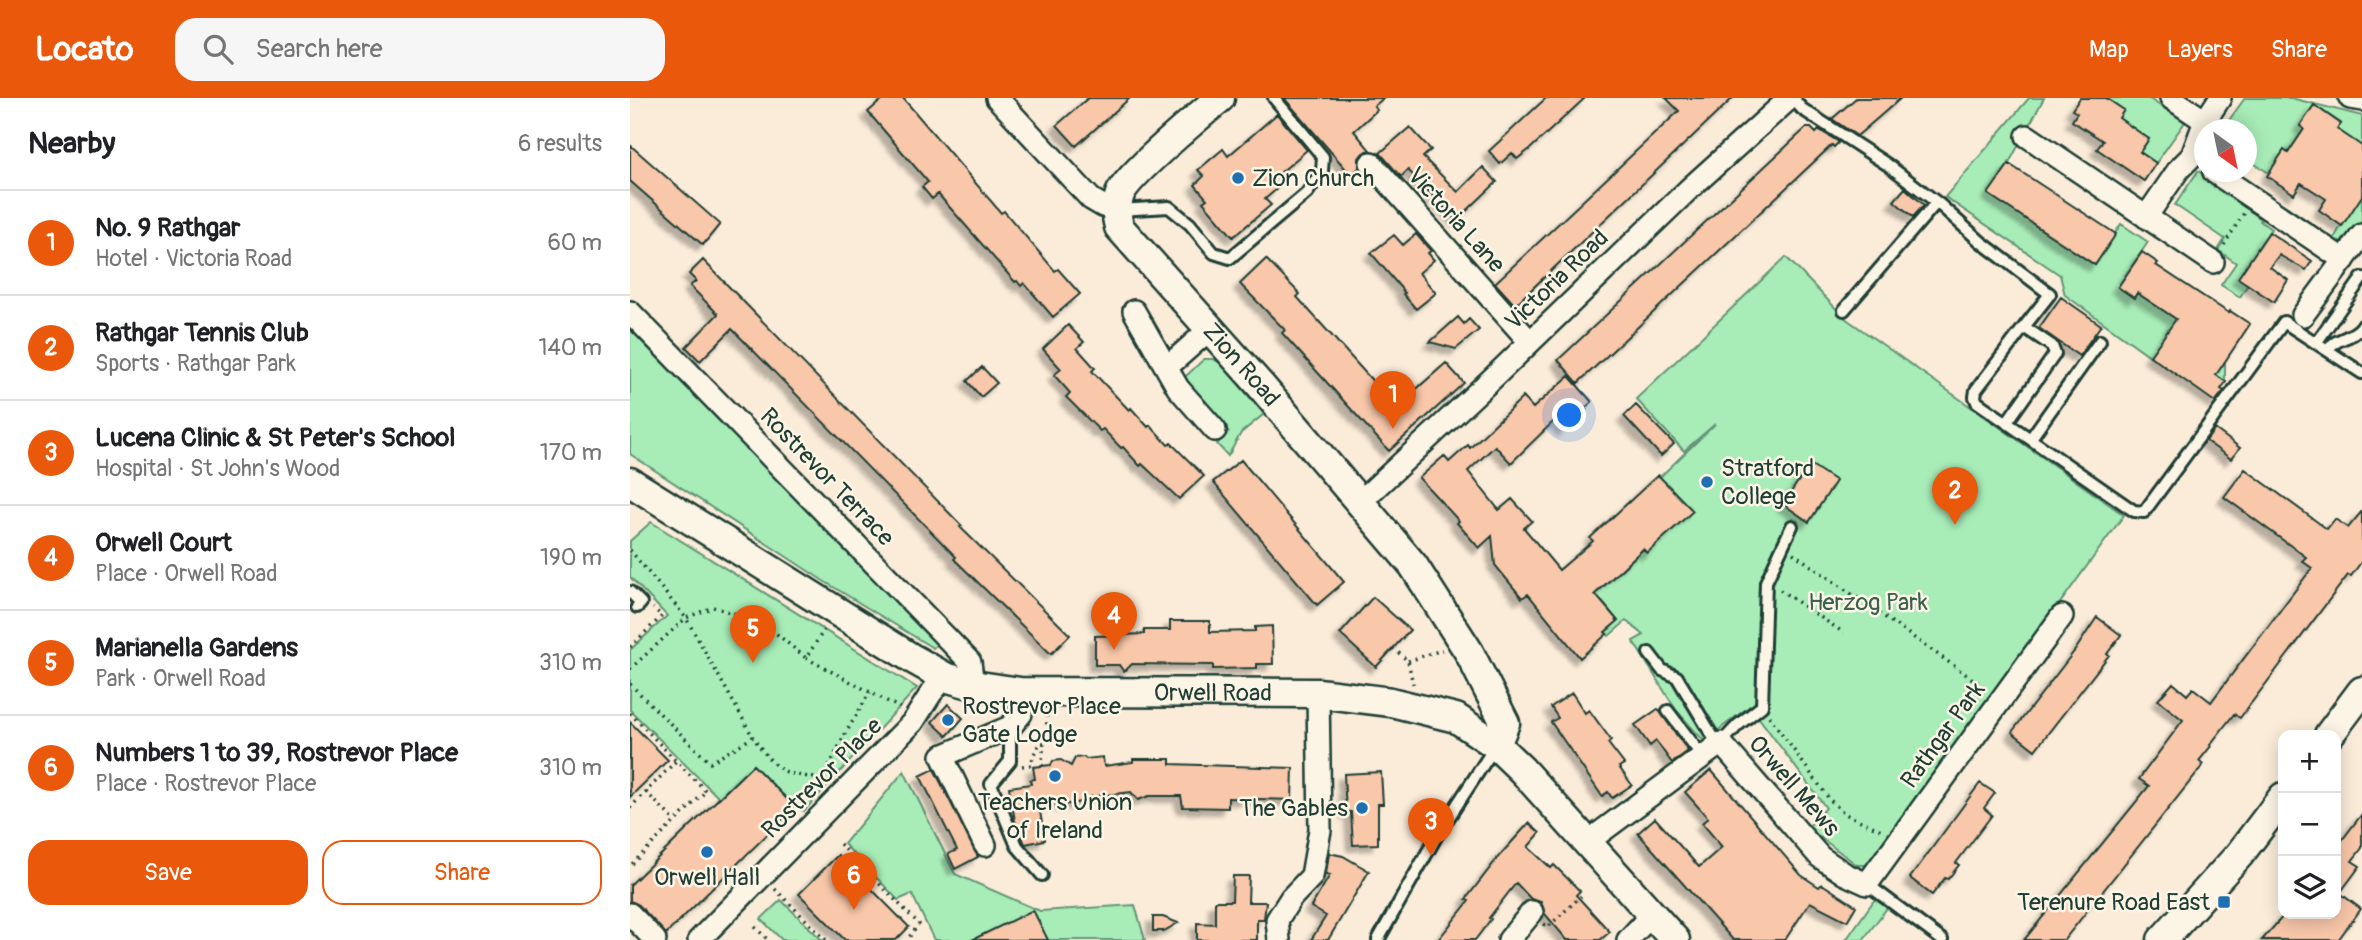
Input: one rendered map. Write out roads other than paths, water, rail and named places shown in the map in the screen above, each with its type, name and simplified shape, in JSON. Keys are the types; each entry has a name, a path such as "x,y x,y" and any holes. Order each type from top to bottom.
{"street":[{"path":"997,98 1091,199 1116,210 1121,192 1135,176 1220,98"},
{"name":"Victoria Road","path":"1360,502 1688,190 1791,98"},
{"path":"2171,98 2202,119"},
{"path":"2206,119 2220,98"},
{"path":"2350,98 2362,100"},
{"path":"2027,136 2213,262"},
{"path":"2146,217 2179,169 2194,162"},
{"name":"Victoria Lane","path":"1371,163 1530,342"},
{"path":"2228,182 2344,260"},
{"name":"Zion Road","path":"1116,210 1119,227 1130,242 1210,329 1413,565 1457,650 1504,723 1496,745"},
{"path":"2304,315 2362,234"},
{"path":"1134,311 1178,388 1215,430"},
{"name":"Rostrevor Terrace","path":"630,312 970,662 974,685"},
{"path":"1167,367 1210,329"},
{"name":"Orwell Road","path":"632,489 945,677 974,685 1034,692 1272,687 1405,705 1456,718 1496,745 1522,770 1675,940"},
{"name":"Rathgar Park","path":"1867,884 2025,674 2062,616"},
{"path":"1456,718 1466,700 1472,680 1457,650"},
{"name":"Rostrevor Place","path":"699,940 913,722 945,677"},
{"path":"2333,730 2362,691"},
{"path":"985,845 942,756 1010,727 1034,692"},
{"path":"1279,940 1277,920 1291,898 1312,876 1320,830 1318,693"},
{"path":"1586,843 1714,748"},
{"name":"Orwell Mews","path":"1714,748 1820,857 1845,874 1867,884"},
{"path":"2162,940 2239,855 2278,804"},
{"path":"1509,940 1532,912"},
{"path":"630,914 655,940"},
{"path":"1628,940 1651,915"}],"lane":[{"path":"1116,210 1169,207 1191,224 1214,253 1230,258 1307,193 1322,171 1323,157 1273,98"},
{"path":"1791,98 1802,109 1888,165 1981,242 2050,294 1976,390 1975,397 1977,402 2134,511 2144,512 2284,322 2362,373"},
{"path":"1844,310 1936,203"},
{"path":"2321,347 2362,278"},
{"path":"2321,347 2356,334 2362,326"},
{"path":"2007,422 2055,354 2052,346 2024,327"},
{"path":"2031,438 2100,341"},
{"path":"1714,748 1762,706 1766,582 1792,526"},
{"path":"630,592 641,603 637,607"},
{"path":"1649,653 1662,670 1677,677 1714,748"},
{"path":"1668,711 1714,748"},
{"path":"1010,727 1010,761 991,784 1017,846 1042,875"},
{"path":"1378,940 1436,837 1496,745"},
{"path":"1867,884 1942,940"}],"place":[{"name":"Zion Church","path":"1238,178"},
{"name":"No. 9 Rathgar","path":"1393,429"},
{"name":"Stratford College","path":"1707,482"},
{"name":"Rathgar Tennis Club","path":"1955,525"},
{"name":"Orwell Court","path":"1114,650"},
{"name":"Marianella Gardens","path":"753,663"},
{"name":"Rostrevor Place Gate Lodge","path":"948,720"},
{"name":"Teachers Union of Ireland","path":"1055,776"},
{"name":"The Gables","path":"1362,808"},
{"name":"Orwell Hall","path":"707,852"},
{"name":"Lucena Clinic & St Peter's School","path":"1431,856"},
{"name":"Terenure Road East","path":"2224,902"},
{"name":"Numbers 1 to 39, Rostrevor Place","path":"854,910"}],"park label":[{"name":"Herzog Park","path":"1868,602"}]}
